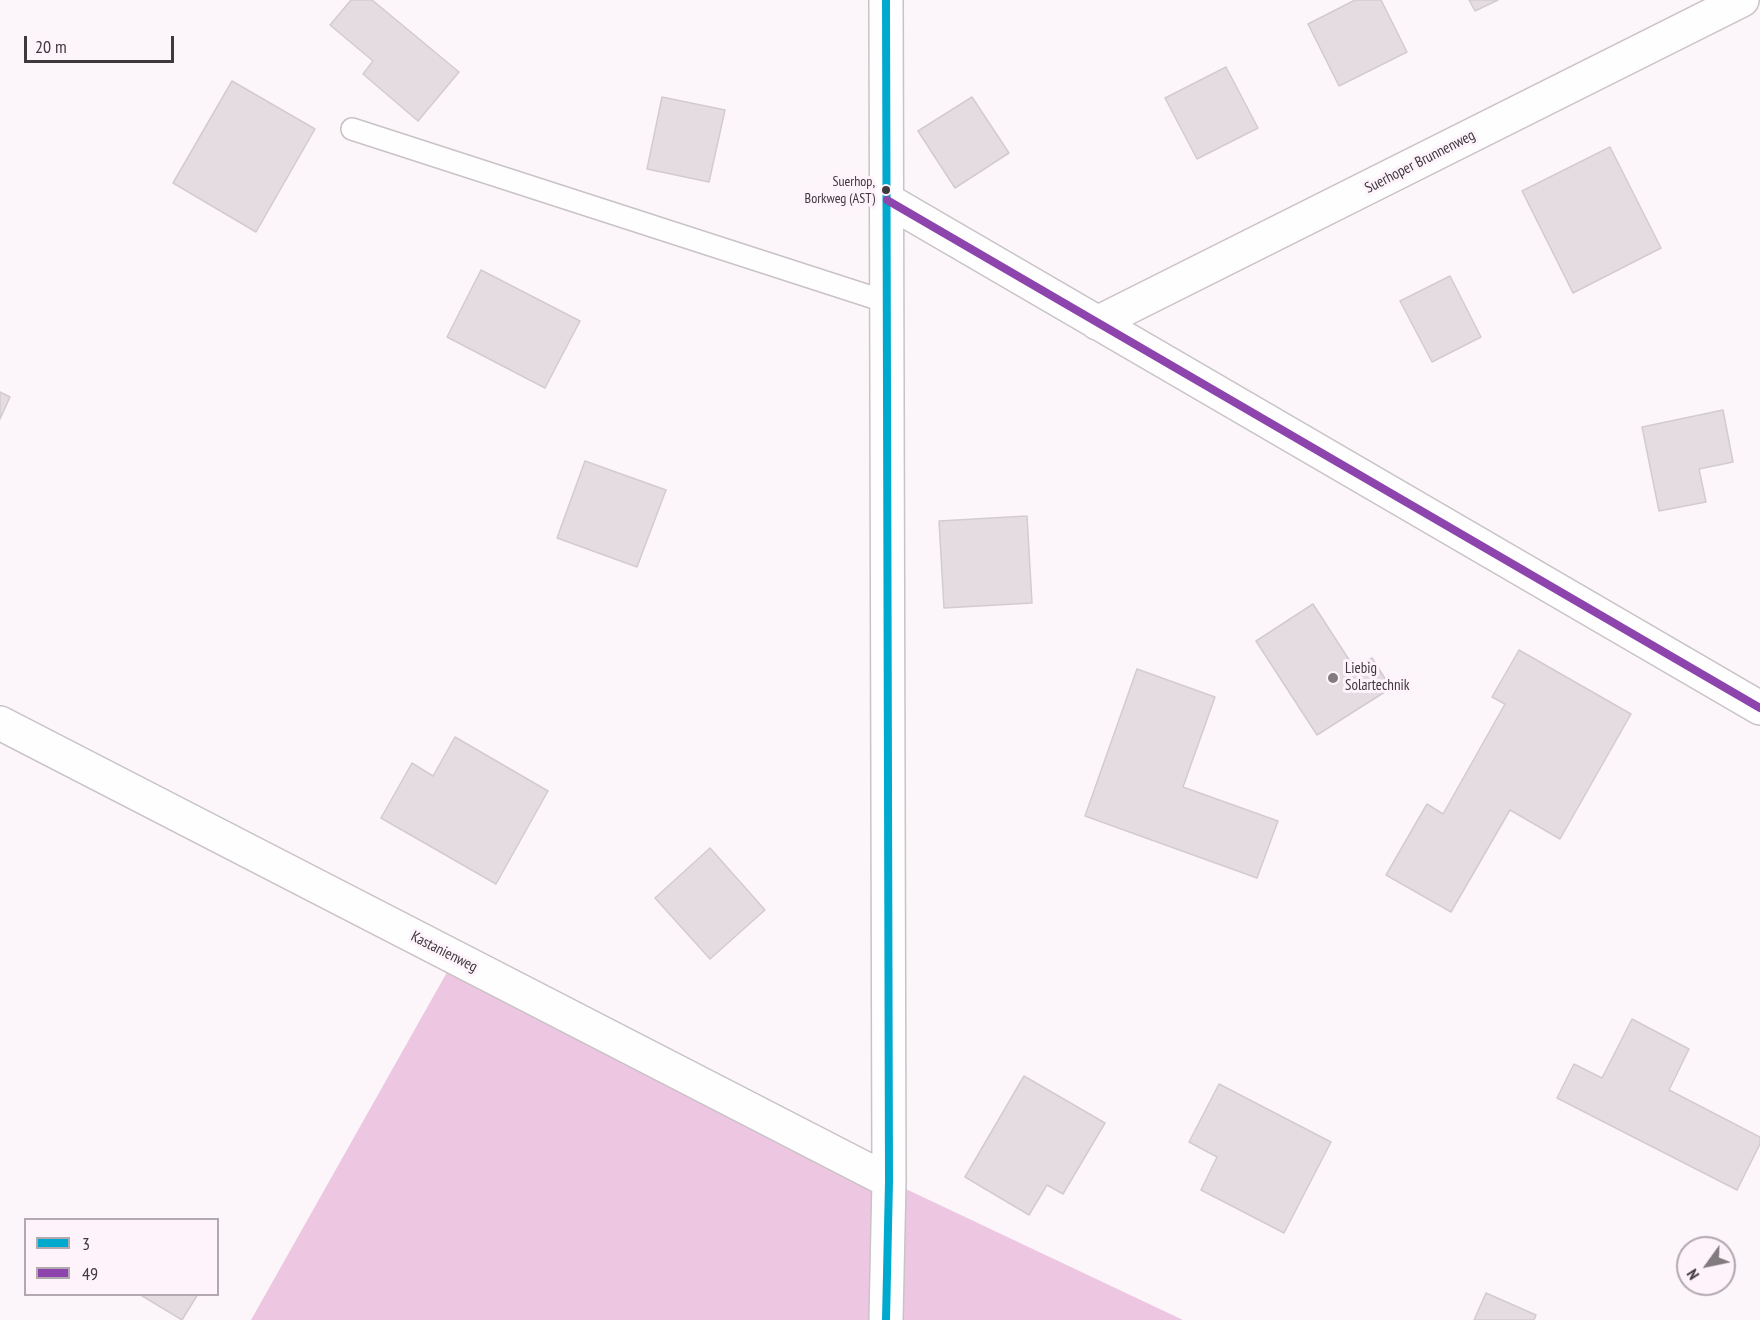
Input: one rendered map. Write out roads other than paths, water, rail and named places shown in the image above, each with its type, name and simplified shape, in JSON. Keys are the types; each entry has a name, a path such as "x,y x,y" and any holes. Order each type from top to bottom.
{"street":[{"path":"886,0 889,1181 886,1320"},
{"name":"Suerhoper Brunnenweg","path":"1097,323 1742,0"},
{"path":"887,200 1760,708"},
{"name":"Kastanienweg","path":"0,723 889,1181"}],"lane":[{"path":"352,129 887,302"}],"place":[{"name":"Suerhop, Borkweg (AST)","path":"886,190"},
{"name":"Liebig Solartechnik","path":"1333,678"}]}
